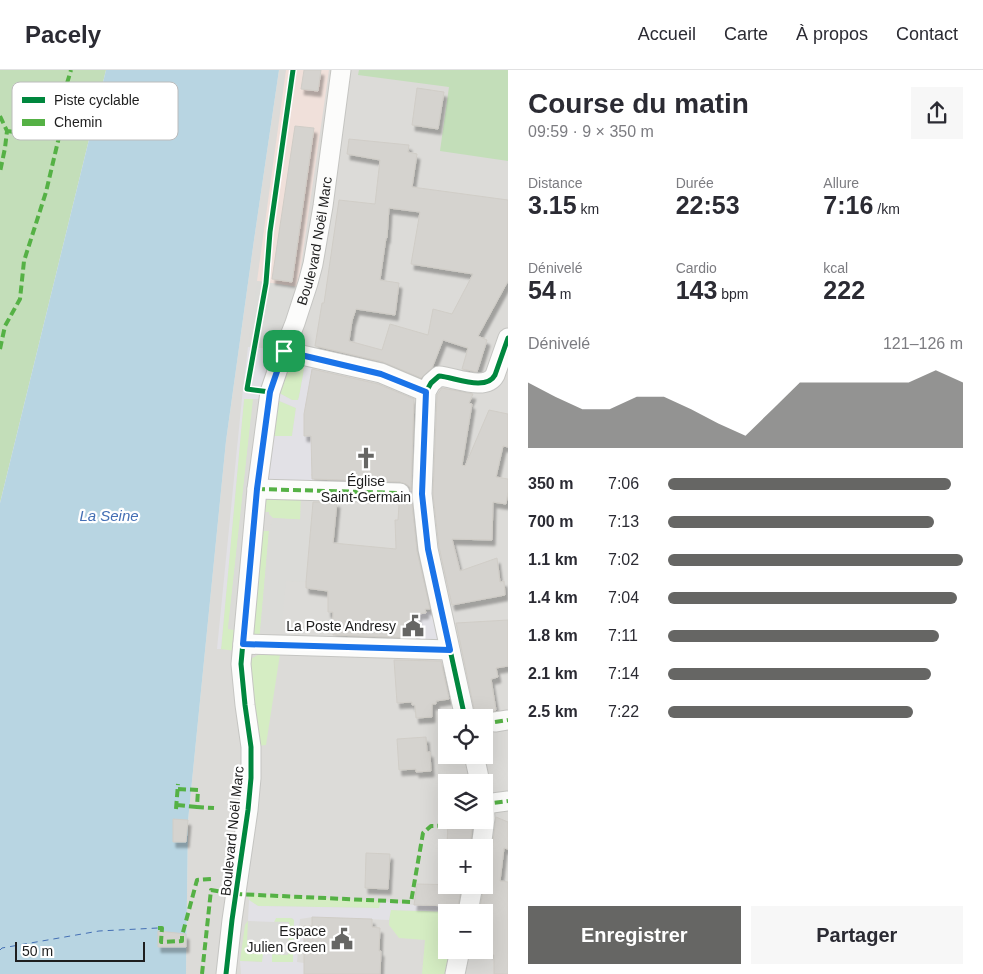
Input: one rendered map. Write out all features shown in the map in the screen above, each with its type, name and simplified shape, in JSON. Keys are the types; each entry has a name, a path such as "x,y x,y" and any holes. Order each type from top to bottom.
{"street":[{"name":"Boulevard Noël Marc","path":"226,974 251,778 251,747 241,664 257,489 270,392 298,316 313,264 323,206 341,70"},
{"path":"463,709 428,549 422,494 426,392 431,383 439,376 476,383 493,379 508,338"},
{"path":"284,351 381,374 426,392"},
{"path":"257,489 400,493"},
{"path":"243,644 450,650"},
{"path":"493,802 508,801"},
{"path":"455,974 458,959"}],"shaded area":[{"path":"279,70 508,70 508,974 186,974 188,821 226,441"},
{"path":"286,70 329,70 298,287 257,281"},
{"path":"257,281 298,287 277,349 248,347"},
{"path":"248,347 277,349 263,399 244,399 221,649 217,649 242,398"},
{"path":"305,364 313,365 304,422 304,436 311,436 311,439 315,439 315,447 311,447 311,450 315,451 314,463 311,463 311,466 314,466 314,474 311,474 314,477 312,484 317,486 317,484 325,484 326,486 338,485 338,487 342,485 349,488 352,486 360,487 360,489 371,487 373,490 373,488 382,488 384,490 384,488 394,489 394,491 396,489 408,490 410,492 412,490 410,487 411,470 417,470 418,453 412,452 415,443 420,444 418,497 389,497 388,501 342,499 314,494 265,494 267,458 271,436 292,436 296,408 277,400 279,393 292,400 298,400"},
{"path":"251,418 258,419 236,630 228,629"},
{"path":"273,518 311,520 306,582 286,581 281,633 260,633 269,531"},
{"path":"441,609 450,650 417,650 418,614"},
{"path":"249,900 258,906 379,908 381,901 438,906 438,911 391,910 389,920 313,917 300,919 299,927 304,928 304,951 298,951 297,962 304,963 304,974 241,974 240,961 262,962 263,954 272,954 272,962 293,962 294,920 292,918 276,918 274,922 248,921"},
{"path":"248,921 289,922 288,955 247,953"}],"green space":[{"path":"0,70 106,70 103,82 12,82 12,140 89,140 0,503"},
{"path":"359,70 508,70 508,161 440,151 449,87 358,75"},
{"path":"305,364 298,400 292,400 279,393 286,372 293,366"},
{"path":"244,399 253,399 228,629 236,630 235,651 221,649"},
{"path":"277,400 296,408 292,436 271,436"},
{"path":"265,494 301,494 300,520 273,518 269,512 264,512"},
{"path":"259,531 269,531 260,633 257,638 250,626"},
{"path":"261,653 280,654 266,745 257,746 248,666 251,659"},
{"path":"248,894 381,901 380,908 258,906 249,900"},
{"path":"390,910 438,911 438,959 449,959 446,974 422,974 425,940 399,938 389,925"},
{"path":"276,918 294,920 293,963 272,962 272,954 288,955 289,923 274,922"},
{"path":"248,921 247,953 263,954 263,962 240,961 245,925"}],"water":[{"name":"La Seine","path":"106,70 279,70 226,441 188,821 186,974 0,974 0,503 89,140 178,140 178,82 103,82"}],"building":[{"path":"304,70 321,70 318,91 301,89"},
{"path":"417,88 444,92 438,129 412,125"},
{"path":"295,126 314,128 292,282 272,279"},
{"path":"349,139 409,145 408,152 417,154 412,187 508,200 508,281 478,336 487,340 477,372 462,369 468,348 443,340 432,368 421,378 383,362 315,346 322,303 324,303 339,200 375,204 380,160 347,154","holes":["389,208 420,212 411,264 473,274 452,314 433,309 428,335 390,324 382,350 349,341 356,309 395,315 399,283 380,280 387,238"]},
{"path":"312,369 378,384 414,399 411,491 410,487 400,482 312,479 311,436 304,436 304,414"},
{"path":"442,388 473,394 469,403 472,404 462,465 465,466 489,410 508,414 508,447 503,446 496,477 508,479 508,492 506,504 493,502 492,540 452,539 460,571 497,558 500,582 504,581 505,595 452,605 439,547 433,494 437,395"},
{"path":"411,495 417,551 430,609 425,609 426,613 418,614 416,638 333,635 333,612 328,612 328,591 306,588 313,502 337,502 333,543 396,549 395,520 398,520 399,504 406,503"},
{"path":"508,620 508,666 496,668 498,677 491,679 496,710 474,709 456,623"},
{"path":"394,660 441,661 449,699 436,701 436,704 432,704 432,717 416,718 415,705 412,705 412,702 397,703"},
{"path":"426,737 427,752 430,752 431,771 416,772 416,769 399,770 397,739"},
{"path":"496,817 508,822 508,849 504,848 500,881 508,882 508,974 494,974 493,904 481,904 483,894 493,894 493,842"},
{"path":"173,819 188,820 186,842 173,842"},
{"path":"448,829 472,829 471,839 447,839"},
{"path":"366,853 390,854 388,889 365,888"},
{"path":"417,884 438,884 438,894 460,894 458,904 414,905"},
{"name":"Espace Julien Green","path":"312,917 372,919 372,927 380,928 380,974 304,974 304,926 312,926"},
{"path":"158,931 186,934 186,947 158,947"}],"ferry route":[{"path":"0,950 2,948 99,931 158,928"}],"marked path":[{"path":"67,82 71,70"},
{"path":"0,116 7,131 0,172"},
{"path":"7,131 12,132"},
{"path":"0,349 5,326 20,299 24,261 46,192 58,140"},
{"path":"257,489 400,493"},
{"path":"495,722 508,720"},
{"path":"176,809 178,784"},
{"path":"178,789 198,790 197,807 214,808"},
{"path":"493,803 508,801"},
{"path":"177,805 197,807"},
{"path":"202,974 211,890 236,894 411,902 423,833 431,826 438,826"},
{"path":"158,928 162,928 161,942 182,941 197,880 211,879"}],"cycle path":[{"path":"226,974 251,778 251,747 241,664 257,489 270,392 247,389 266,283 270,232 293,70"},
{"path":"463,709 428,549 422,494 426,392 431,383 439,376 477,383 491,380 495,375 508,338"},
{"path":"284,351 381,373 426,392"},
{"path":"333,647 450,650"}],"place":[{"name":"Église Saint-Germain","path":"366,458"},
{"name":"La Poste Andresy","path":"413,626"},
{"name":"Espace Julien Green","path":"342,939"}],"route":[{"path":"284,351 381,374 426,392 422,494 428,549 450,650 243,644 257,489 270,392 284,351"}]}
